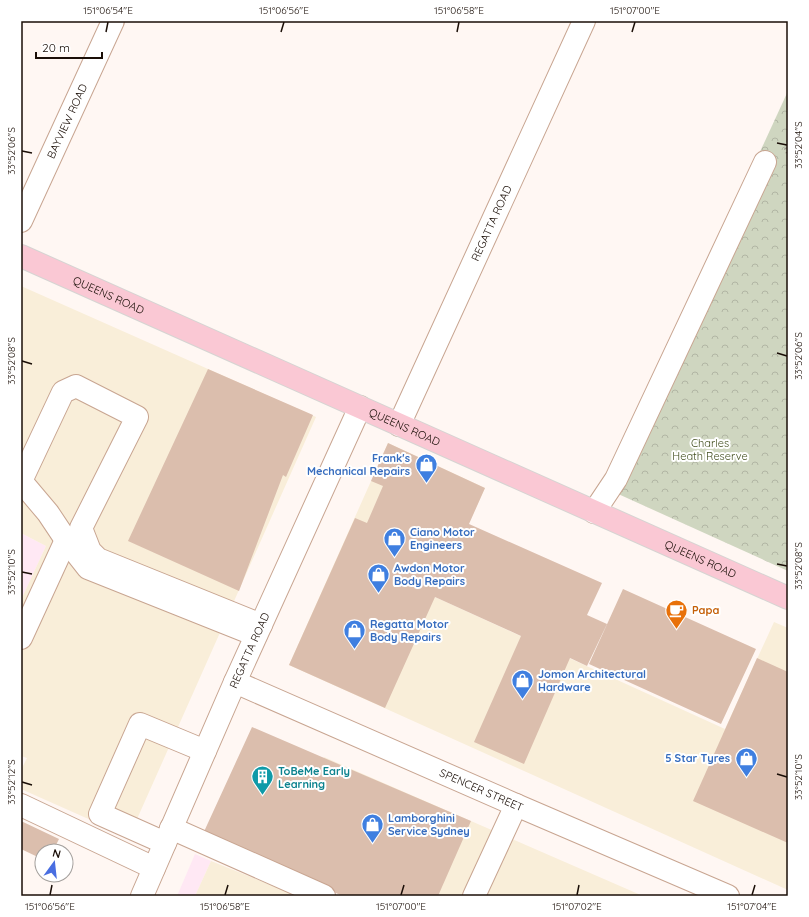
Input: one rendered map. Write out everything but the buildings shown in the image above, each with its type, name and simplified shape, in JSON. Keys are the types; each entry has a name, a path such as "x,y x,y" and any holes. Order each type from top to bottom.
{"main road":[{"name":"QUEENS ROAD","path":"21,256 788,598"}],"street":[{"name":"BAYVIEW ROAD","path":"21,221 113,21"},
{"name":"REGATTA ROAD","path":"399,425 584,21"},
{"path":"594,512 616,479 765,162"},
{"path":"21,638 75,538 81,528 137,417 76,386 62,392 21,481 48,513 75,538 88,568 258,630"},
{"name":"REGATTA ROAD","path":"142,896 258,630 360,407"},
{"name":"SPENCER STREET","path":"235,682 516,805 703,891 728,896"},
{"path":"205,751 140,724 100,814 168,835 324,896"},
{"path":"21,805 154,868"},
{"path":"474,896 516,805"}],"path":[{"path":"788,140 785,148 788,158"}],"shaded area":[{"path":"21,286 316,417 129,837 21,789 21,770 27,758 21,756 21,600 46,546 21,533"},
{"path":"388,443 485,488 435,597 725,729 774,622 788,628 788,890 289,665"},
{"path":"21,533 46,546 21,600"},
{"name":"Lamborghini Service Sydney","path":"324,757 643,896 339,896 339,894 276,867"},
{"path":"195,854 211,861 195,896 177,896"},
{"path":"211,861 298,896 195,896"}],"green space":[{"name":"Charles Heath Reserve","path":"788,91 788,571 605,488"}],"place":[{"name":"Frank's Mechanical Repairs","path":"426,484"},
{"name":"Ciano Motor Engineers","path":"395,558"},
{"name":"Awdon Motor Body Repairs","path":"379,594"},
{"name":"Papa","path":"676,630"},
{"name":"Regatta Motor Body Repairs","path":"354,650"},
{"name":"Jomon Architectural Hardware","path":"522,700"},
{"name":"5 Star Tyres","path":"746,778"},
{"name":"ToBeMe Early Learning","path":"263,796"},
{"name":"Lamborghini Service Sydney","path":"373,844"}]}
